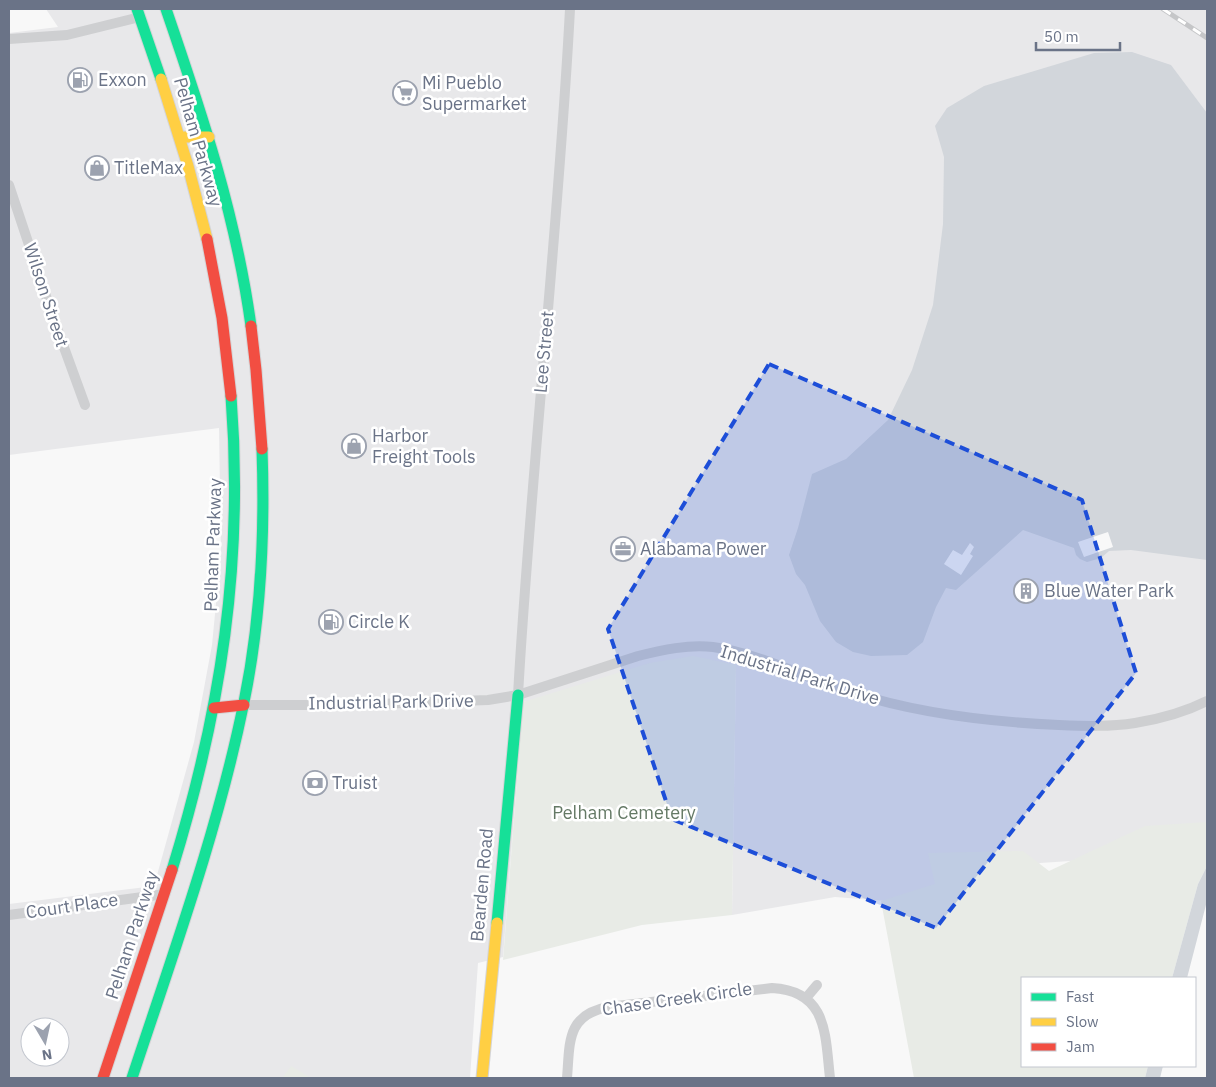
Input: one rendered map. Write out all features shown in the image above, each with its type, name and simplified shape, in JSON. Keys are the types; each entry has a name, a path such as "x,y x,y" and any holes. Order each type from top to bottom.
{"main road":[{"name":"Pelham Parkway","path":"132,1078 178,897 197,780 214,708 230,607 235,538 233,426 253,333 226,197 209,137 153,12"},
{"name":"Pelham Parkway","path":"103,1078 225,784 244,705 257,609 263,529 262,451 243,376 225,340 212,262 200,208 180,137 153,12"},
{"path":"180,137 209,137"},
{"name":"Bearden Road","path":"482,1078 518,695"},
{"path":"214,708 244,705"}],"street":[{"name":"Lee Street","path":"518,695 533,470 548,310 570,9"},
{"path":"9,39 67,35 105,27 153,12"},
{"name":"Wilson Street","path":"9,185 84,405"},
{"name":"Industrial Park Drive","path":"244,705 343,705 488,700 518,695 658,651 703,647 727,650 765,661 853,693 906,707 1019,723 1096,725 1134,723 1174,714 1207,701"},
{"name":"Court Place","path":"9,915 178,897"},
{"path":"816,986 806,998 818,1011 822,1021 830,1078"},
{"name":"Chase Creek Circle","path":"567,1078 570,1046 576,1026 588,1013 597,1009 772,988 790,990 806,998"}],"highlighted area":[{"path":"769,364 1082,500 1136,673 936,928 672,819 608,629"}],"shaded area":[{"path":"46,9 1207,9 1207,852 1040,863 977,908 835,897 732,915 736,665 523,702 503,957 478,963 470,1078 9,1078 9,904 154,886 194,742 212,645 221,552 219,428 9,455 9,33 58,27"},
{"name":"Blue Water Park","path":"1132,52 1171,65 1207,113 1207,560 1131,550 1109,551 1101,558 1087,562 1076,555 1074,548 1023,530 956,590 946,588 936,607 923,642 907,655 871,656 853,652 836,642 820,621 805,585 796,574 789,555 812,474 846,459 888,420 912,370 933,305 943,224 944,157 935,126 947,108 984,86 1094,53"},
{"path":"1207,866 1207,901 1187,977 1172,977 1198,884"},
{"path":"1148,1067 1163,1067 1160,1078 1145,1078"}],"green space":[{"name":"Pelham Cemetery","path":"693,656 736,665 732,915 642,925 503,960 523,702 650,663"},
{"path":"1207,822 1207,866 1198,884 1172,977 1021,977 1021,1067 1148,1067 1145,1078 914,1078 881,901 935,884 928,853 1023,851 1049,871 1145,826"},
{"path":"291,1066 311,1078 282,1078"}],"pier":[{"path":"1108,532 1113,547 1084,557 1078,542"},
{"path":"970,543 974,547 970,554 973,556 961,575 944,564 953,550 962,555"}],"railway":[{"path":"1163,9 1207,38"}],"traffic: fast":[{"path":"137,9 161,79"},
{"path":"166,9 205,126 227,205 245,285 251,326"},
{"path":"172,870 204,752 225,636 234,518 231,396"},
{"path":"132,1078 208,845 244,702 258,608 263,512 262,449"},
{"path":"497,923 518,695"}],"traffic: slow":[{"path":"161,79 188,166 207,239"},
{"path":"179,137 209,137"},
{"path":"482,1078 497,923"}],"traffic: jam":[{"path":"207,239 222,318 231,396"},
{"path":"251,326 262,449"},
{"path":"214,708 244,705"},
{"path":"103,1078 172,870"}],"place":[{"name":"Exxon","path":"80,80"},
{"name":"Mi Pueblo Supermarket","path":"405,93"},
{"name":"TitleMax","path":"97,168"},
{"name":"Harbor Freight Tools","path":"354,446"},
{"name":"Alabama Power","path":"623,549"},
{"name":"Blue Water Park","path":"1026,591"},
{"name":"Circle K","path":"331,622"},
{"name":"Truist","path":"315,783"}]}
